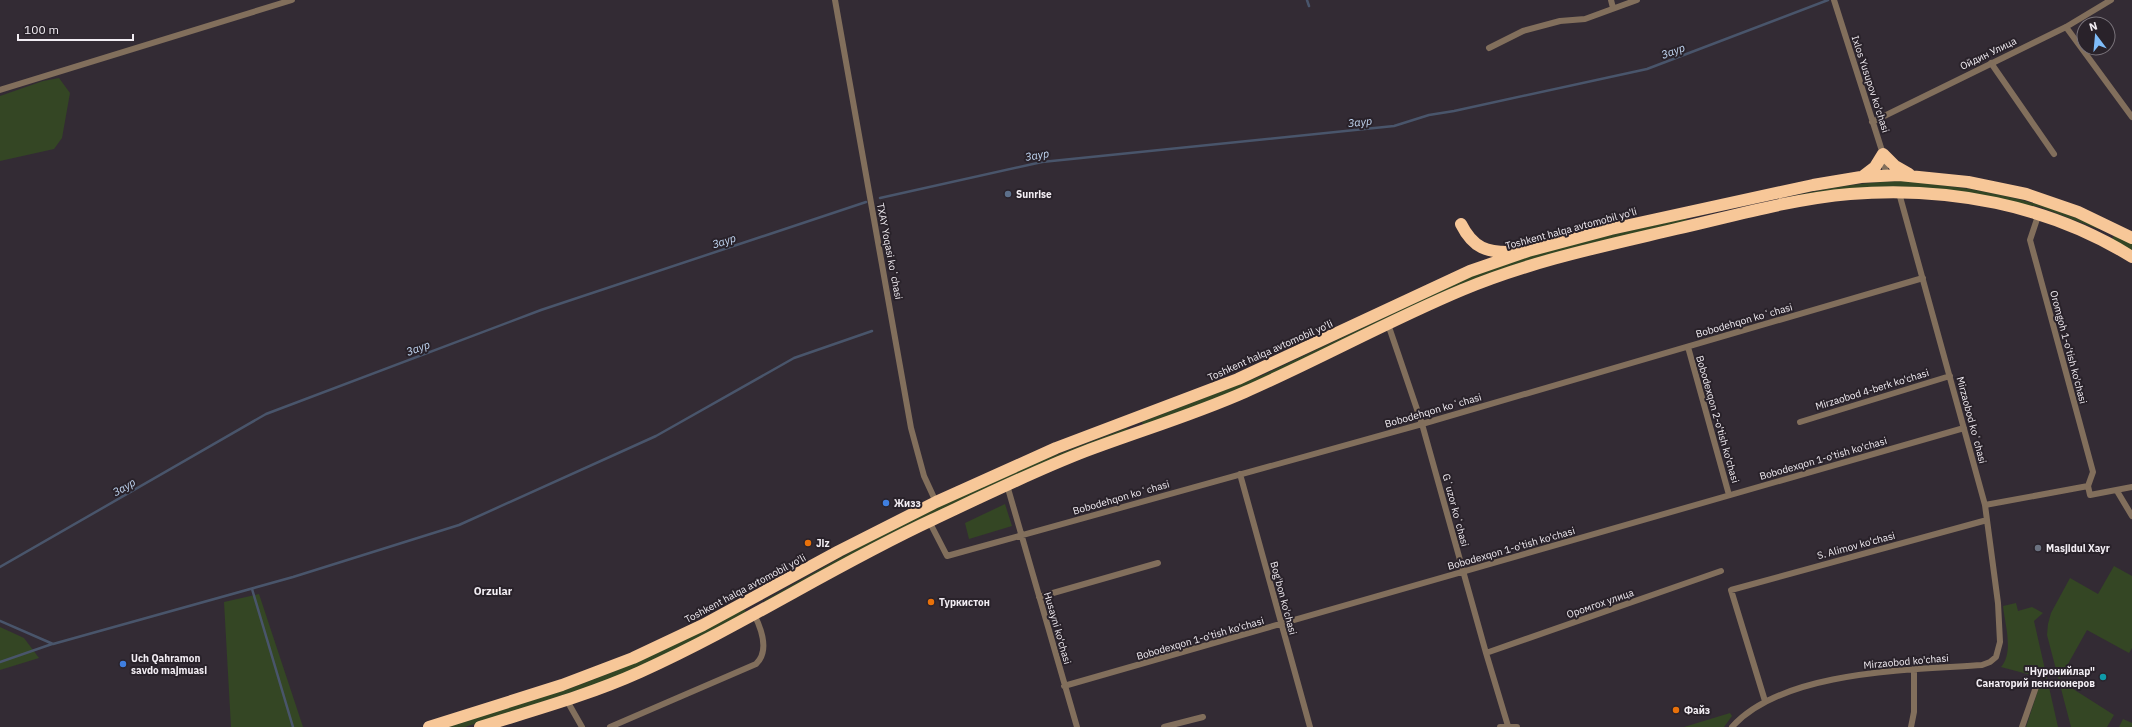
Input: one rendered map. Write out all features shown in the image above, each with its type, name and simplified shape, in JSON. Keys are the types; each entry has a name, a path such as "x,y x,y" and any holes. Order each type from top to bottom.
{"highway":[{"path":"1861,177 1875,167 1883,154 1895,166 1912,175"},
{"name":"Toshkent halqa avtomobil yo'li","path":"429,727 562,685 610,668 656,648 748,601 839,551 936,502 1032,458 1130,419 1238,379 1470,271 1528,251 1696,210 1813,185 1861,177 1886,175 1912,175 1968,182 2026,194 2052,202 2105,224 2132,238"},
{"path":"480,727 566,699 640,672 692,647 863,554 929,521 1007,485 1056,463 1237,396 1462,290 1540,262 1699,224 1822,198 1848,194 1899,193 1966,198 2039,213 2065,222 2132,256"},
{"path":"1696,210 1699,224"},
{"path":"1461,224 1474,243 1484,249 1505,252 1528,251"},
{"path":"2098,238 2106,233 2105,224"},
{"path":"1130,419 1135,433"},
{"path":"748,601 754,614"}],"street":[{"path":"0,90 292,0"},
{"name":"TXAY Yoqasi koʻchasi","path":"835,0 911,428 924,476 936,502"},
{"path":"1611,0 1613,8"},
{"path":"1489,48 1523,31 1560,21 1585,18 1637,0"},
{"name":"Ixlos Yusupov ko'chasi","path":"1834,0 1883,154 1886,175"},
{"name":"Ойдин Улица","path":"1872,122 2066,27 2110,0"},
{"path":"2066,27 2132,117"},
{"path":"1991,63 2054,154"},
{"name":"Mirzaobod koʻchasi","path":"1899,193 1985,505 1998,603 2000,646 1996,657"},
{"name":"Oromgoh 1-o'tish ko'chasi","path":"2039,213 2030,240 2094,472 2088,486"},
{"name":"Bobodehqon koʻchasi","path":"929,521 947,556 1422,424 1688,348 1923,278"},
{"name":"Gʻuzor koʻchasi","path":"1388,324 1422,424 1508,726"},
{"name":"Bobodexqon 2-o'tish ko'chasi","path":"1688,348 1729,495"},
{"name":"Mirzaobod 4-berk ko'chasi","path":"1800,422 1950,376"},
{"name":"Bobodexqon 1-o'tish ko'chasi","path":"1064,686 1964,428"},
{"name":"Bog'bon ko'chasi","path":"1240,474 1310,727"},
{"name":"Husayni ko'chasi","path":"1007,485 1076,727"},
{"path":"1985,505 2088,486 2090,496 2132,487"},
{"path":"2117,491 2132,516"},
{"name":"S. Alimov ko'chasi","path":"1764,701 1731,590 1987,520"},
{"path":"1039,597 1158,563"},
{"name":"Оромгох улица","path":"1486,653 1721,571"},
{"path":"610,727 756,664 761,656 763,640 760,627 754,614"},
{"name":"Mirzaobod ko'chasi","path":"1732,727 1744,715 1764,701 1815,684 1870,673 1982,665 1990,662 1996,657"},
{"path":"1911,727 1914,712 1914,669"},
{"path":"2022,727 2036,687"},
{"path":"566,699 582,727"},
{"path":"1164,727 1203,717"},
{"path":"1500,727 1516,727"}],"green space":[{"path":"59,78 70,93 62,138 54,149 0,161 0,96 43,81"},
{"path":"1904,181 1980,191 2027,201 2074,217 2099,228 2098,229 2040,207 1953,192 1755,206 1792,196 1829,189 1866,183"},
{"path":"1686,218 1687,223 1546,256 1263,381 1144,426 1142,422 1261,376 1476,274 1545,250"},
{"path":"2114,235 2132,244 2132,251 2112,239"},
{"path":"1127,428 1128,431 766,604 764,601 893,528 1027,466"},
{"path":"1005,504 1012,526 969,539 965,523"},
{"path":"2114,566 2132,576 2132,648 2129,653 2087,630 2059,680 2114,715 2107,727 2071,727 2047,635 2048,624 2051,613 2070,578 2098,594"},
{"path":"259,594 303,727 231,727 224,602"},
{"path":"2016,603 2018,611 2032,607 2043,613 2034,621 2058,727 2026,727 2042,678 2001,667 2005,661 2008,646 2003,606"},
{"path":"744,609 747,613 705,636 618,677 465,727 446,727 571,688 615,671"},
{"path":"0,627 24,638 39,658 0,670"},
{"path":"1730,713 1732,716 1724,727 1684,727"},
{"path":"2123,719 2132,723 2132,727 2119,727"}],"waterway":[{"path":"1307,0 1309,6"},
{"name":"Заур","path":"880,198 1042,162 1394,126 1429,115 1454,111 1647,69 1828,0"},
{"name":"Заур","path":"0,567 266,414 541,310 866,202"},
{"path":"0,621 53,644 293,577 459,525 656,436 794,358 872,331"},
{"path":"252,589 293,727"},
{"path":"0,662 52,644"}],"place":[{"name":"Sunrise","path":"1008,194"},
{"name":"Жизз","path":"886,503"},
{"name":"Jiz","path":"808,543"},
{"name":"Masjidul Xayr","path":"2038,548"},
{"name":"Туркистон","path":"931,602"},
{"name":"Uch Qahramon savdo majmuasi","path":"123,664"},
{"name":"\"Нуронийлар\" Санаторий пенсионеров","path":"2103,677"},
{"name":"Файз","path":"1676,710"}],"district":[{"name":"Orzular","path":"493,591"}]}
